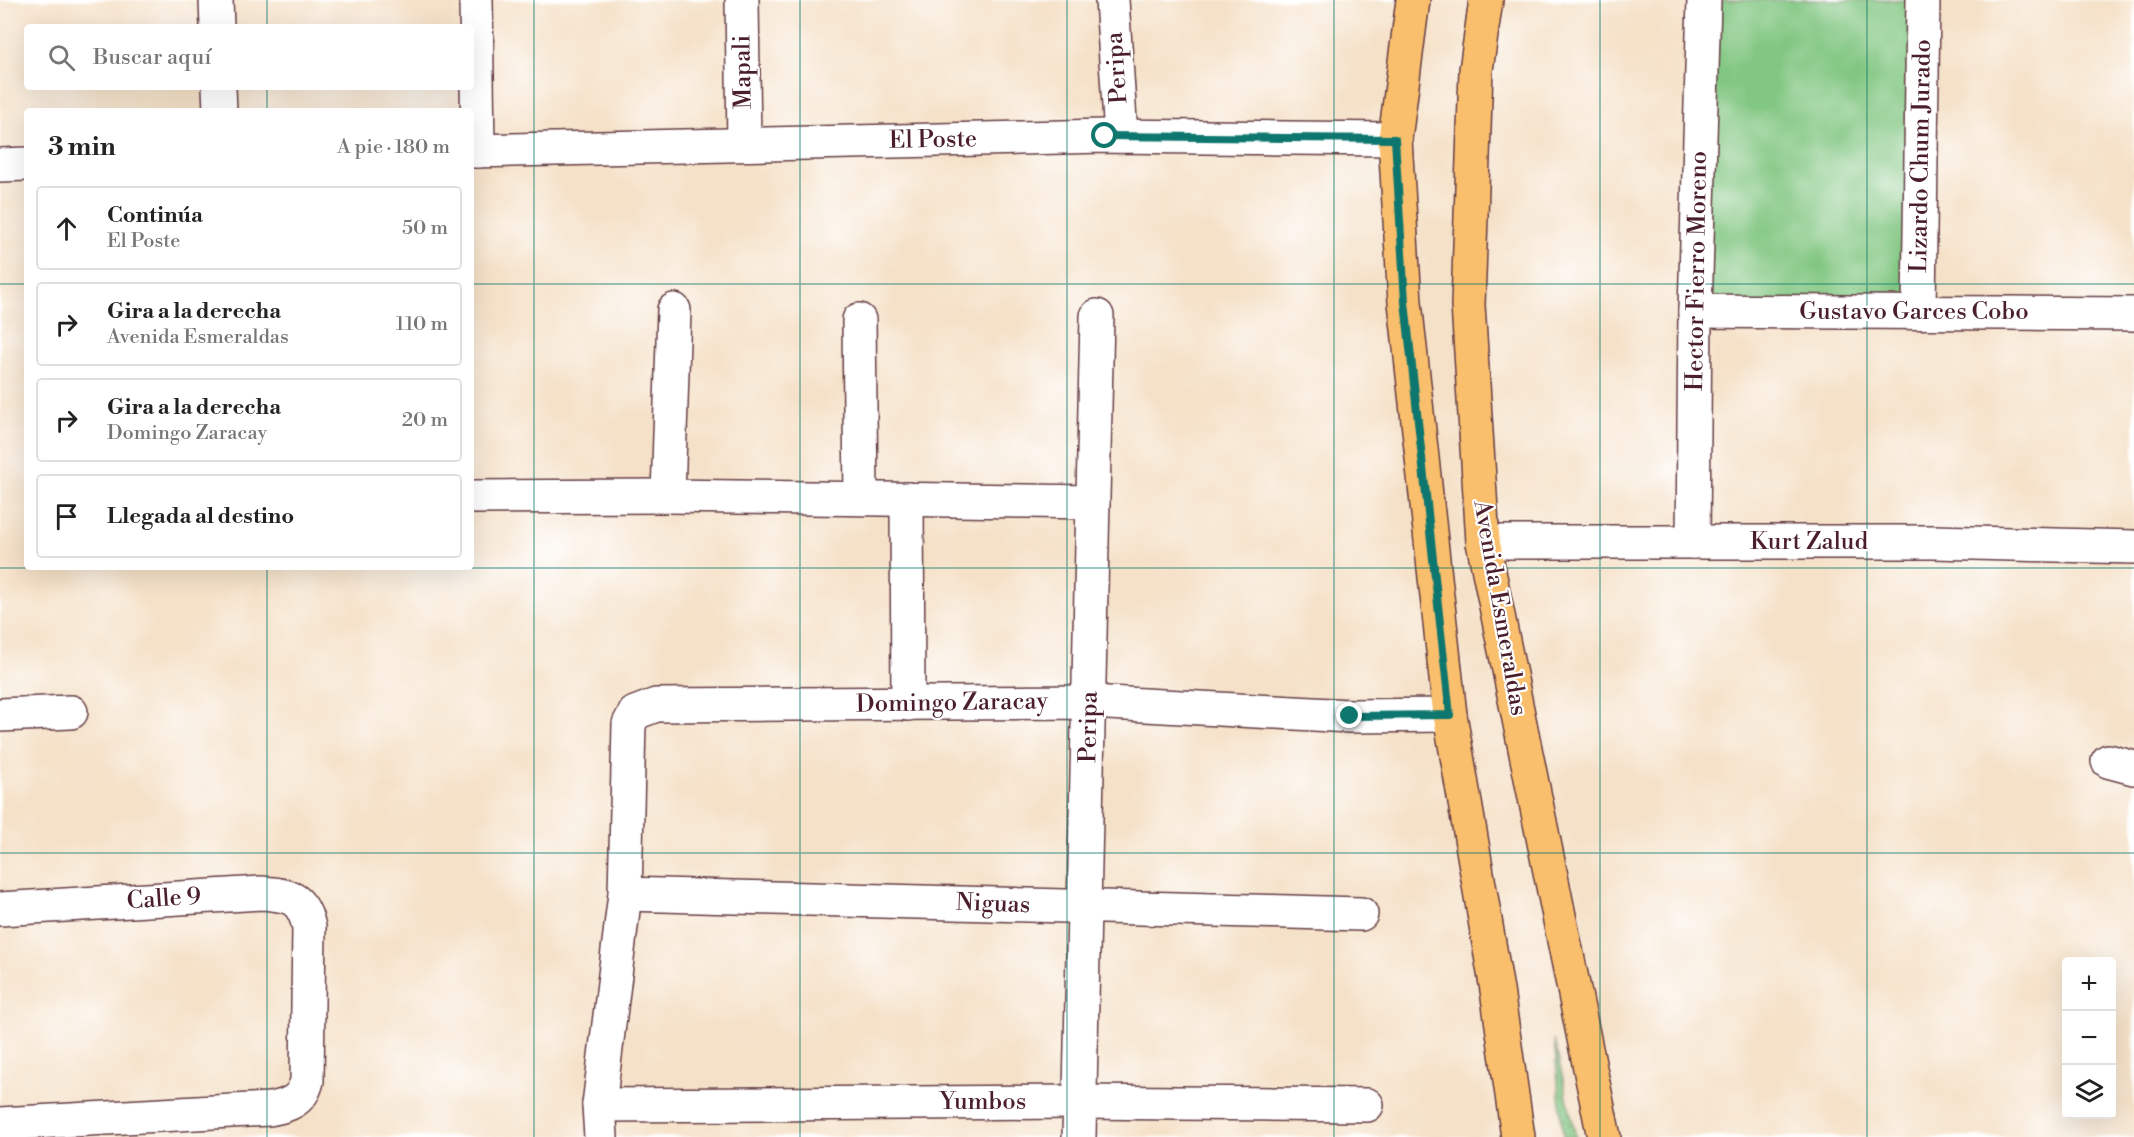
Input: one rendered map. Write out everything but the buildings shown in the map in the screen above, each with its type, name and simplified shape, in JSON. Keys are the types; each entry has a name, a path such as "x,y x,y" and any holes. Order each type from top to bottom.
{"main road":[{"path":"1413,0 1395,139 1405,302 1450,715 1497,990 1518,1137"},
{"name":"Avenida Esmeraldas","path":"1486,0 1476,70 1468,305 1483,542 1604,1137"}],"street":[{"path":"216,0 217,24"},
{"path":"475,151 477,0"},
{"name":"Mapali","path":"742,0 744,144"},
{"name":"Peripa","path":"1112,0 1121,136"},
{"name":"Hector Fierro Moreno","path":"1693,542 1695,311 1704,0"},
{"name":"Lizardo Chum Jurado","path":"1919,312 1923,0"},
{"path":"219,90 220,108"},
{"name":"El Poste","path":"475,151 1121,136 1395,139"},
{"path":"0,165 24,164"},
{"path":"668,496 674,310"},
{"name":"Gustavo Garces Cobo","path":"1695,311 2134,314"},
{"name":"Peripa","path":"1079,1137 1086,906 1097,316"},
{"path":"859,320 861,498"},
{"path":"474,497 668,496 1093,502"},
{"path":"906,499 908,704"},
{"name":"Kurt Zalud","path":"1483,542 1933,542 2134,547"},
{"name":"Domingo Zaracay","path":"625,894 629,724 635,713 656,705 1089,702 1350,716 1450,715"},
{"path":"0,715 71,712"},
{"name":"Calle 9","path":"0,909 261,893 281,894 297,902 305,910 309,927 307,1081 305,1090 298,1100 285,1106 269,1109 0,1124"},
{"path":"601,1137 599,1105 625,894"},
{"name":"Niguas","path":"625,894 1361,914"},
{"name":"Yumbos","path":"599,1105 1079,1102 1367,1105"}],"green space":[{"path":"1704,0 1921,0 1914,306 1695,311"},
{"path":"1554,1040 1576,1137 1563,1137"}],"route":[{"path":"1105,136 1395,139 1405,302 1450,715 1350,716"}]}
